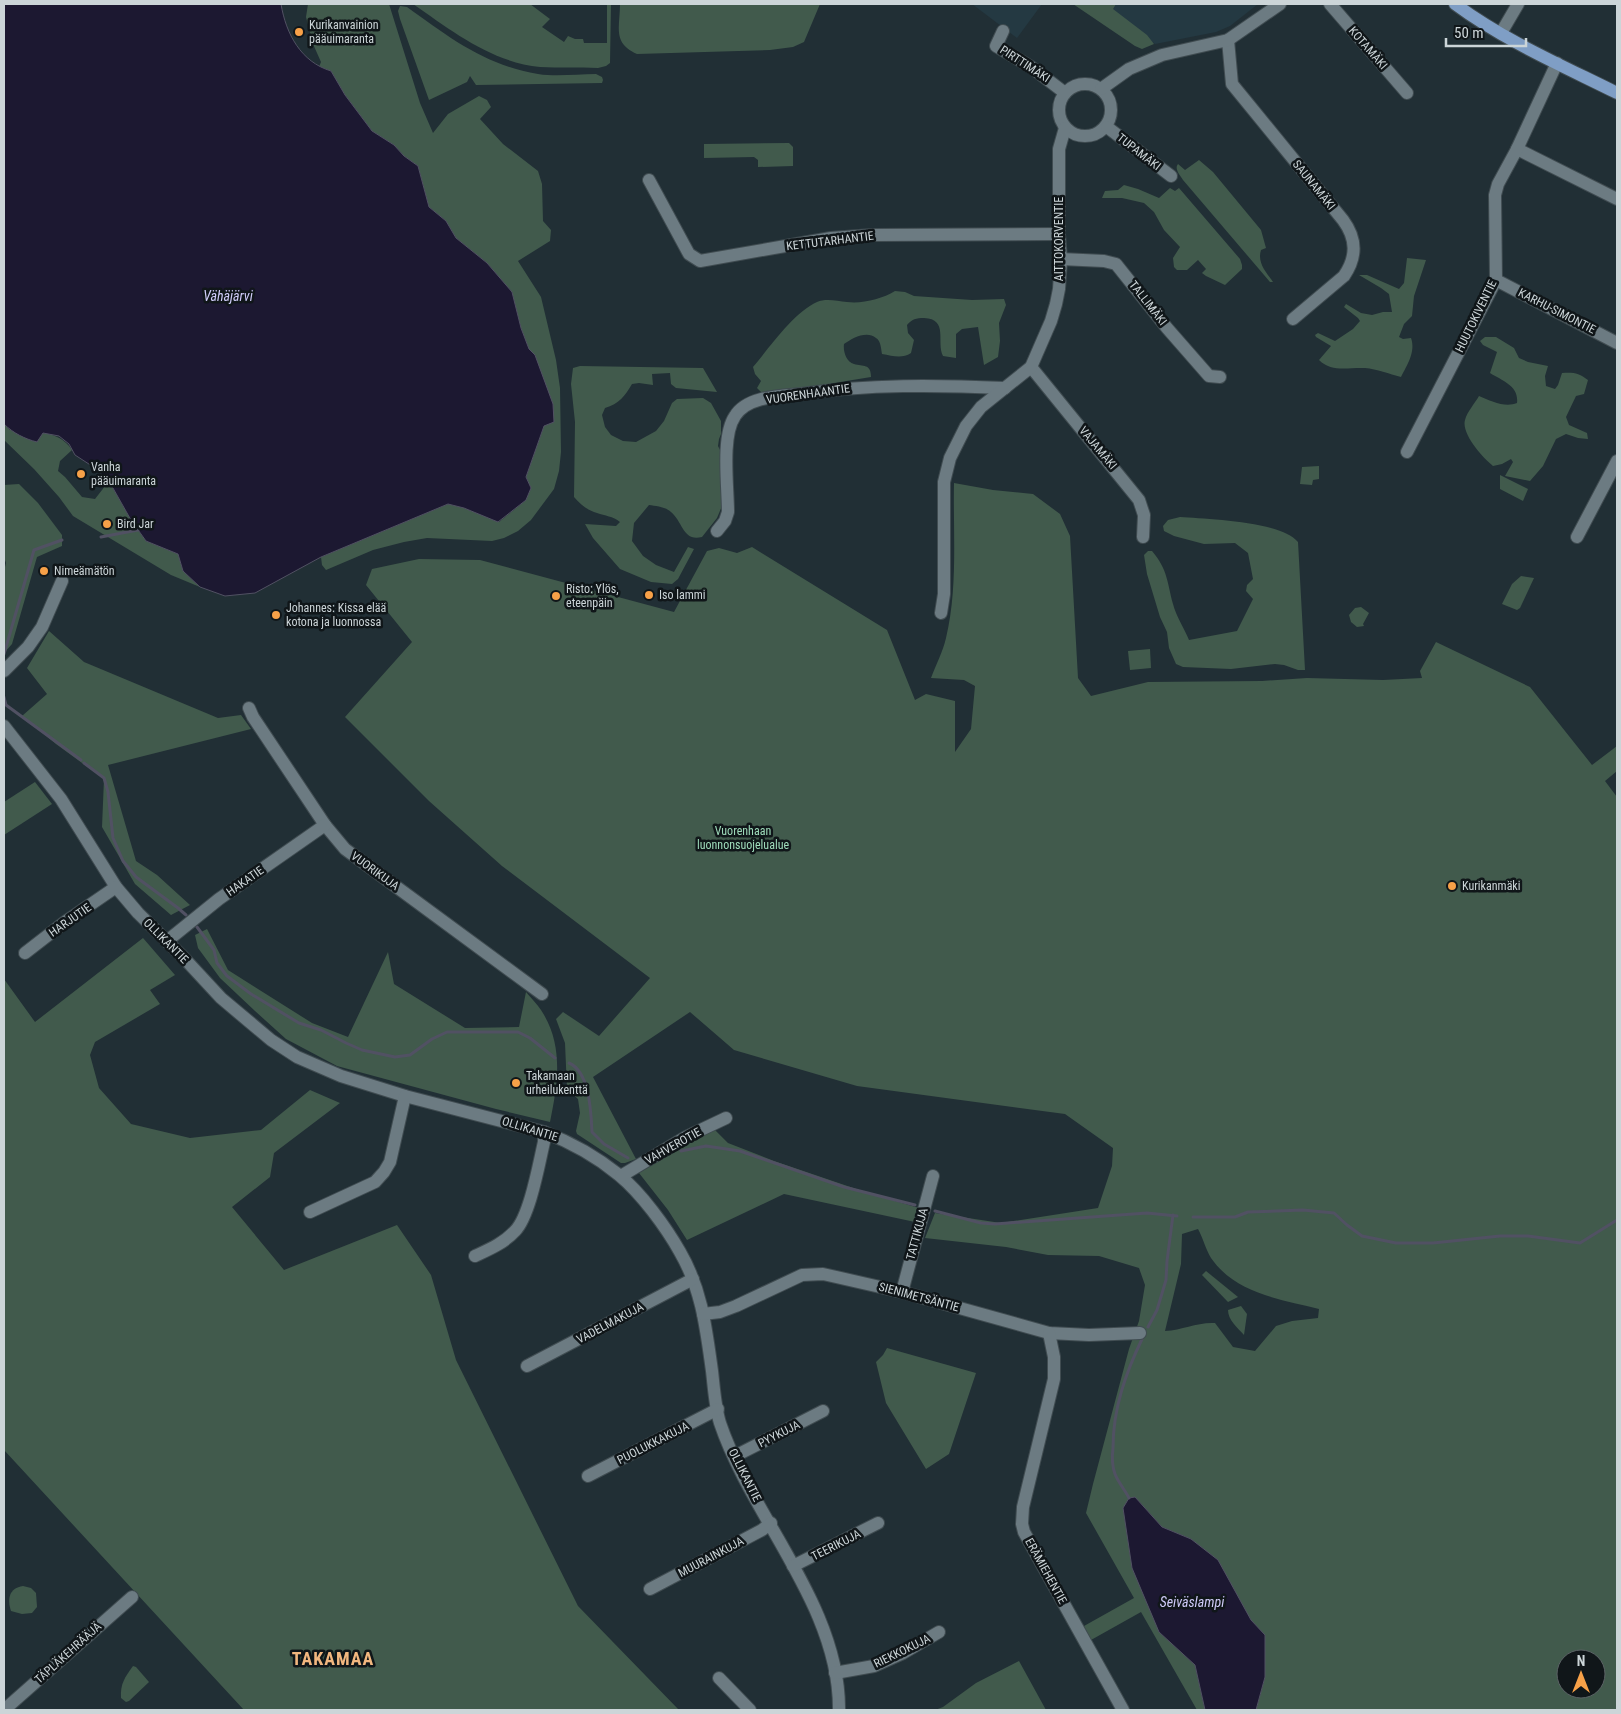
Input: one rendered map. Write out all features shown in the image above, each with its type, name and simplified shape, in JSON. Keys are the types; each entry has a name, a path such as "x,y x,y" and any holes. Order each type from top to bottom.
{"main road":[{"path":"1456,4 1501,33 1617,93"}],"street":[{"path":"1101,89 1129,69 1162,55 1228,40 1280,4"},
{"name":"KOTAMÄKI","path":"1330,4 1407,93"},
{"path":"1501,33 1518,4"},
{"name":"PIRTTIMÄKI","path":"1003,31 996,46 1031,67 1066,93"},
{"name":"SAUNAMÄKI","path":"1228,40 1232,84 1343,220 1353,237 1354,257 1344,276 1293,319"},
{"name":"HUUTOKIVENTIE","path":"1407,452 1496,280 1494,200 1498,184 1517,149 1556,63"},
{"path":"1083,84 1101,89 1111,104 1111,118 1108,127 1090,136 1080,136 1071,133 1062,123 1059,112 1061,101 1066,93 1075,86 1083,84"},
{"name":"TUPAMÄKI","path":"1108,127 1171,176"},
{"name":"AITTOKORVENTIE","path":"941,613 944,594 944,482 950,458 959,438 972,417 981,407 1031,367 1051,321 1056,304 1061,259 1058,149 1066,128"},
{"path":"1517,149 1617,199"},
{"name":"KETTUTARHANTIE","path":"649,180 689,254 700,261 831,238 873,235 1059,234"},
{"name":"TALLIMÄKI","path":"1061,259 1104,261 1116,264 1167,328 1209,376 1220,377"},
{"name":"KARHU-SIMONTIE","path":"1496,280 1617,342"},
{"name":"VAJAMÄKI","path":"1031,367 1139,500 1144,515 1143,537"},
{"name":"VUORENHAANTIE","path":"717,531 725,521 728,512 727,453 729,428 736,414 746,405 780,396 839,388 900,385 1006,388"},
{"path":"1577,538 1617,461"},
{"path":"4,670 28,647 42,627 62,581"},
{"name":"VUORIKUJA","path":"250,708 253,717 326,825 345,849 542,994"},
{"name":"OLLIKANTIE","path":"4,726 61,799 116,887 138,913 168,941 221,998 282,1049 326,1071 405,1096 561,1138 621,1176 658,1219 680,1252 699,1294 720,1422 744,1476 771,1523 824,1631 835,1673 839,1710"},
{"name":"HAKATIE","path":"168,941 219,899 326,825"},
{"name":"HARJUTIE","path":"26,953 64,922 116,887"},
{"path":"310,1212 375,1182 384,1172 390,1162 405,1096"},
{"name":"VAHVEROTIE","path":"621,1176 686,1137 726,1118"},
{"path":"475,1256 498,1245 517,1230 526,1210 544,1142 544,1132"},
{"name":"TATTIKUJA","path":"902,1292 933,1176"},
{"name":"SIENIMETSÄNTIE","path":"703,1314 720,1312 736,1306 761,1295 791,1278 802,1275 823,1274 840,1276 1049,1332 1089,1335 1140,1333"},
{"name":"VADELMAKUJA","path":"527,1366 693,1279"},
{"name":"ERÄMIEHENTIE","path":"1049,1332 1054,1357 1054,1379 1023,1507 1022,1524 1024,1532 1123,1710"},
{"name":"PUOLUKKAKUJA","path":"588,1476 718,1409"},
{"name":"PYYKUJA","path":"735,1456 823,1411"},
{"name":"MUURAINKUJA","path":"650,1590 762,1530 771,1523"},
{"name":"TEERIKUJA","path":"793,1566 878,1523"},
{"name":"TÄPLÄKEHRÄÄJÄ","path":"4,1710 132,1597"},
{"name":"RIEKKOKUJA","path":"835,1673 874,1666 939,1632"},
{"path":"719,1678 750,1710"}],"shaded area":[{"path":"972,4 1042,4 1017,38"},
{"path":"1104,4 1258,4 1230,26 1216,32 1155,44"}],"green space":[{"path":"308,4 389,4 420,103 433,133 448,114 479,96 487,100 491,107 480,119 503,144 538,171 542,184 543,221 551,230 550,241 518,261 541,297 556,360 560,388 561,452 559,471 554,489 531,520 518,531 504,538 492,541 427,538 373,550 326,570 322,565 321,557 448,504 464,508 499,522 526,500 531,488 526,477 544,426 535,355 529,349 521,328 512,292 487,263 456,238 446,221 429,207 418,166 404,156 394,145 372,131 345,95 331,71 319,67 321,62 313,44 306,17"},
{"path":"413,4 530,4 550,19 542,27 564,42 568,36 575,39 583,39 584,43 607,43 607,4 611,4 610,63 598,68 540,67 505,59 473,44"},
{"path":"620,4 820,4 804,42 793,47 770,50 637,54 624,45 619,34"},
{"path":"1073,4 1116,4 1113,9 1147,35 1154,44 1142,49 1135,46"},
{"path":"400,6 407,7 469,49 501,64 545,75 596,74 602,77 602,83 476,85 470,76 467,82 429,100 400,19 398,11"},
{"path":"789,143 793,147 793,166 758,167 758,160 754,157 704,158 704,144"},
{"path":"1199,160 1213,172 1261,230 1266,248 1261,250 1260,259 1273,282 1270,282 1179,174 1177,170 1178,164 1185,170"},
{"path":"1124,185 1159,198 1170,188 1175,191 1179,188 1240,259 1242,269 1225,285 1202,273 1206,269 1198,260 1187,270 1177,270 1174,267 1173,258 1180,247 1164,230 1154,212 1144,203 1122,198 1102,198 1105,191 1118,190"},
{"path":"1407,258 1426,260 1414,296 1412,316 1404,324 1399,337 1403,339 1411,338 1412,343 1410,358 1401,377 1365,368 1329,367 1319,360 1331,346 1315,335 1318,333 1335,341 1353,329 1360,321 1344,307 1346,304 1361,313 1372,315 1392,312 1389,294 1359,275 1367,275 1399,289 1404,283"},
{"path":"895,291 905,292 914,296 972,300 1004,299 1006,305 999,323 1000,341 998,357 984,365 978,327 962,329 956,334 956,358 943,356 937,322 932,319 919,318 912,320 907,325 908,333 914,340 911,353 908,355 882,354 878,339 868,335 855,337 844,344 847,359 851,363 866,366 870,369 871,377 779,392 761,392 757,388 761,381 755,374 753,367 782,331 808,307 824,300 865,302"},
{"path":"1485,337 1496,337 1514,348 1519,358 1548,366 1545,376 1546,386 1555,389 1562,373 1576,374 1588,380 1584,394 1576,396 1566,417 1569,425 1587,433 1588,439 1566,434 1556,439 1543,466 1530,481 1505,476 1513,462 1511,459 1493,466 1479,452 1466,432 1466,417 1479,396 1493,402 1508,405 1517,403 1517,397 1513,388 1490,373 1497,352 1483,345 1480,341"},
{"path":"580,366 703,368 717,392 676,388 671,384 670,373 652,374 653,385 632,384 621,399 605,408 602,415 605,427 611,435 623,441 636,442 656,431 664,421 672,403 677,399 703,398 711,403 721,421 721,434 718,446 721,452 722,506 717,518 702,537 691,537 671,512 658,506 649,505 634,523 632,541 643,556 656,565 674,572 688,547 694,549 678,579 672,584 651,582 620,569 593,538 585,524 616,526 620,522 612,517 590,510 574,497 575,422 571,384 573,368"},
{"path":"4,424 10,430 44,433 60,438 72,450 60,461 58,471 82,497 95,499 109,481 131,520 146,541 178,554 183,571 200,587 171,575 73,516 34,469 4,440"},
{"path":"1319,466 1319,479 1313,480 1312,485 1300,484 1302,467"},
{"path":"1500,475 1528,489 1523,501 1500,489"},
{"name":"Vuorenhaan luonnonsuojelualue","path":"954,483 993,490 1033,494 1060,514 1070,536 1078,678 1091,696 1148,682 1262,681 1307,678 1383,680 1422,678 1420,671 1436,642 1530,687 1592,765 1617,746 1617,771 1605,781 1617,797 1617,1710 1256,1710 1265,1677 1264,1635 1191,1539 1162,1527 1135,1497 1159,1632 1195,1665 1205,1710 1197,1710 1141,1612 1091,1640 1084,1626 1134,1598 1086,1513 1129,1349 1139,1321 1145,1285 1139,1268 1099,1256 1048,1255 1006,1247 925,1238 935,1213 1001,1223 1098,1208 1112,1166 1113,1148 1065,1114 857,1086 734,1050 690,1012 593,1077 636,1159 621,1163 577,1134 580,1113 578,1099 567,1089 565,1043 556,1019 563,1012 599,1036 650,978 502,866 429,801 345,717 412,642 366,585 372,569 419,559 480,560 674,612 707,551 719,548 737,553 752,547 887,630 915,700 926,694 955,701 955,752 971,729 975,686 964,680 931,678 945,643 950,619 954,561","holes":["1198,1229 1208,1251 1221,1270 1233,1280 1274,1298 1319,1309 1318,1318 1292,1321 1276,1326 1255,1351 1233,1347 1215,1323 1165,1331 1181,1264 1182,1234"]},
{"path":"19,484 38,503 62,535 62,546 37,557 12,644 4,653 4,571 6,563 4,557 4,485"},
{"path":"1180,517 1260,525 1289,535 1298,542 1305,670 1275,664 1231,669 1183,667 1176,664 1169,648 1167,632 1160,617 1147,574 1144,555 1148,551 1152,551 1164,570 1174,608 1189,640 1237,631 1253,599 1246,591 1247,585 1253,579 1248,553 1235,543 1204,544 1174,536 1164,531 1163,526 1168,520"},
{"path":"1521,576 1534,578 1520,608 1517,610 1502,604 1512,584"},
{"path":"1361,607 1369,613 1363,624 1364,626 1357,627 1351,622 1349,615 1355,608"},
{"path":"49,631 84,662 218,718 241,715 251,729 108,765 136,861 157,875 190,905 171,915 135,884 102,827 104,779 22,716 47,694 27,668"},
{"path":"1150,649 1151,668 1130,670 1128,651"},
{"path":"35,782 52,804 4,835 4,802"},
{"path":"207,929 228,970 312,1023 348,1037 388,952 394,984 465,1028 519,1027 526,992 548,1023 556,1051 557,1079 550,1122 337,1066 286,1039 220,978 198,948 195,935"},
{"path":"143,938 175,975 150,990 160,1004 95,1042 90,1055 99,1088 131,1124 190,1138 261,1130 310,1090 340,1103 274,1153 270,1177 232,1207 284,1270 397,1225 431,1275 456,1360 578,1606 679,1710 244,1710 4,1450 4,979 35,1022"},
{"path":"714,1129 728,1143 774,1161 919,1208 915,1222 784,1194 687,1240 668,1210 639,1173"},
{"path":"1206,1271 1238,1297 1228,1302 1202,1275"},
{"path":"1241,1306 1247,1314 1244,1335 1228,1314 1228,1310"},
{"path":"887,1348 976,1373 949,1454 926,1469 886,1403 876,1362"},
{"path":"23,1586 31,1588 36,1593 37,1607 32,1613 22,1614 11,1611 10,1595 15,1589"},
{"path":"1019,1661 1046,1710 935,1710 943,1707 976,1683"},
{"path":"133,1666 149,1682 126,1702 121,1698 121,1689 125,1677"}],"water":[{"name":"Vähäjärvi","path":"4,4 281,4 291,36 303,54 320,67 331,71 345,95 372,131 394,145 404,156 418,166 429,207 446,221 456,238 487,263 512,292 521,328 529,349 535,355 553,404 554,422 544,426 526,477 531,488 526,500 498,522 464,508 448,504 321,557 255,593 225,596 200,587 183,571 178,554 146,541 131,520 109,481 95,468 75,455 69,444 59,436 43,433 37,442 19,435 4,424"},
{"name":"Seiväslampi","path":"1135,1497 1162,1527 1191,1539 1218,1560 1251,1620 1265,1635 1265,1677 1256,1710 1205,1710 1195,1665 1159,1632 1132,1568 1123,1508 1129,1498"}],"waterway":[{"path":"101,537 138,530"},
{"path":"4,654 34,550 62,540"},
{"path":"4,697 6,705 81,760"},
{"path":"84,763 104,778 108,792 113,838 123,861 136,877 186,915"},
{"path":"197,927 214,950 217,963 227,976 251,994 299,1023 321,1030 362,1050 395,1057 410,1055 432,1039 447,1032 518,1032 530,1038 555,1058"},
{"path":"569,1063 576,1068 585,1084 590,1104 592,1132 604,1144 628,1158"},
{"path":"681,1151 706,1146 740,1151 844,1187 915,1205"},
{"path":"1193,1217 1235,1217 1248,1212 1303,1210 1334,1213 1362,1236 1396,1243 1433,1243 1500,1236 1528,1236 1580,1243 1617,1220"},
{"path":"935,1211 981,1223 995,1224 1147,1213 1177,1216"},
{"path":"1148,1327 1157,1310 1166,1280 1173,1215"},
{"path":"1129,1498 1114,1471 1112,1458 1115,1419 1131,1363 1143,1337"}],"place":[{"name":"Kurikanvainion pääuimaranta","path":"299,32"},
{"name":"Vanha pääuimaranta","path":"81,474"},
{"name":"Bird Jar","path":"107,524"},
{"name":"Nimeämätön","path":"44,571"},
{"name":"Iso lammi","path":"649,595"},
{"name":"Risto: Ylös, eteenpäin","path":"556,596"},
{"name":"Johannes: Kissa elää kotona ja luonnossa","path":"276,615"},
{"name":"Kurikanmäki","path":"1452,886"},
{"name":"Takamaan urheilukenttä","path":"516,1083"}],"district":[{"name":"TAKAMAA","path":"333,1658"}]}
